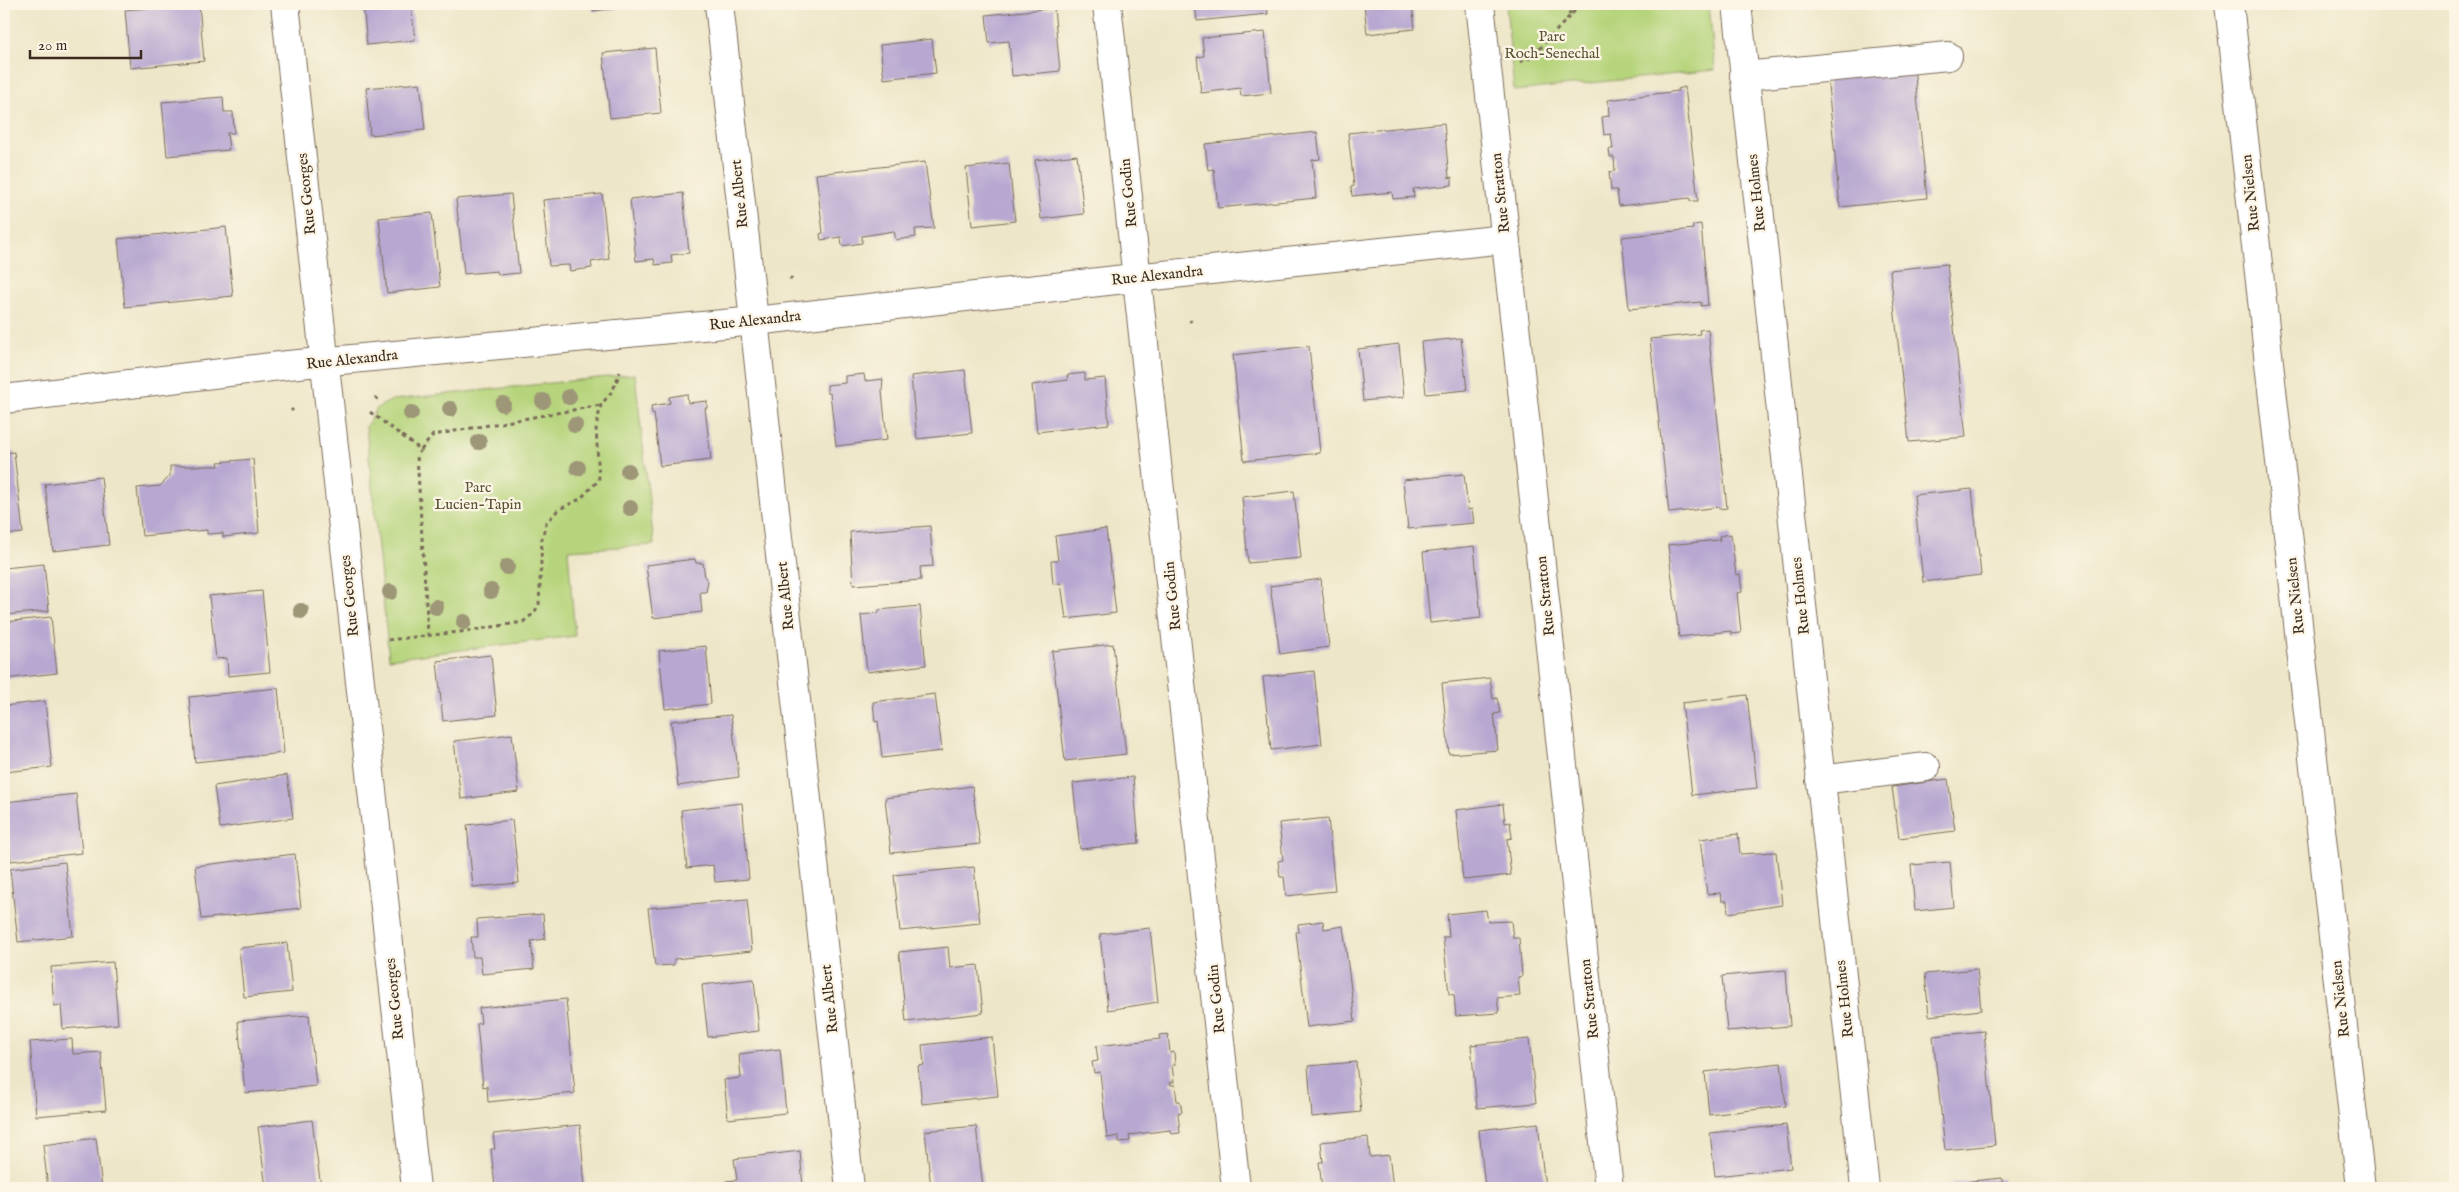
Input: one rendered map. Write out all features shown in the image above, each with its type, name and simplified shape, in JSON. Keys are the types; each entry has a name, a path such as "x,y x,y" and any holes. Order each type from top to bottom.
{"street":[{"name":"Rue Georges","path":"286,4 323,362 416,1188"},
{"name":"Rue Albert","path":"719,4 850,1188"},
{"name":"Rue Godin","path":"1107,4 1236,1188"},
{"name":"Rue Stratton","path":"1480,4 1609,1188"},
{"name":"Rue Holmes","path":"1737,4 1865,1188"},
{"name":"Rue Nielsen","path":"2229,4 2361,1188"},
{"path":"1744,76 1948,56"},
{"name":"Rue Alexandra","path":"4,399 323,362 755,321 1137,277 1505,239"},
{"path":"1820,780 1926,767"}],"path":[{"path":"1568,18 1574,4"},
{"path":"1512,65 1532,57 1581,4"},
{"path":"388,640 468,631 524,622 533,614 539,605 542,539 546,524 558,510 580,499 599,480 596,427 601,405 613,390 620,372"},
{"path":"428,635 417,455 433,435 601,405"},
{"path":"370,412 421,450"}],"green space":[{"name":"Parc Roch-Senechal","path":"1506,4 1709,4 1715,70 1514,91"},
{"name":"Parc Lucien-Tapin","path":"635,374 654,545 568,550 575,636 389,659 366,427 377,408 392,400"}],"building":[{"path":"199,4 204,61 130,68 125,10"},
{"path":"363,4 411,4 415,40 367,45"},
{"path":"592,4 646,4 646,5 593,11"},
{"path":"1195,4 1267,4 1268,14 1197,21"},
{"path":"1364,4 1412,4 1415,29 1367,34"},
{"path":"1054,8 1060,71 1012,76 1009,41 989,43 986,15"},
{"path":"1265,32 1271,93 1241,96 1240,88 1201,93 1197,57 1204,56 1202,38"},
{"path":"932,39 936,73 884,79 880,45"},
{"path":"655,48 661,113 610,118 603,53"},
{"path":"1914,66 1927,198 1840,207 1827,75"},
{"path":"420,83 425,130 370,135 366,88"},
{"path":"1685,87 1698,201 1690,201 1690,198 1619,206 1617,190 1611,190 1609,172 1615,171 1614,157 1610,157 1609,149 1613,149 1611,134 1604,135 1602,117 1609,116 1608,100 1678,91 1678,89"},
{"path":"223,97 224,112 233,112 234,133 227,133 229,150 167,156 162,102"},
{"path":"1444,123 1449,178 1452,177 1452,185 1413,189 1414,197 1393,199 1392,192 1352,196 1351,187 1354,186 1348,133"},
{"path":"1317,132 1320,159 1312,160 1316,198 1218,208 1214,169 1208,170 1205,144"},
{"path":"1077,155 1084,214 1041,219 1035,160"},
{"path":"925,162 934,228 915,229 916,237 896,240 894,231 862,236 862,243 842,246 841,237 821,240 820,234 823,233 816,174"},
{"path":"1009,163 1015,221 972,226 966,168"},
{"path":"683,193 689,253 671,255 672,263 655,265 654,259 636,261 630,199"},
{"path":"511,194 519,273 498,275 497,271 464,274 456,199"},
{"path":"602,194 609,259 591,262 592,268 570,271 569,265 549,266 543,200"},
{"path":"432,213 440,287 387,293 379,218"},
{"path":"1701,224 1708,305 1701,306 1701,302 1629,309 1622,237 1693,229 1693,225"},
{"path":"226,227 233,296 125,307 118,239"},
{"path":"1947,264 1966,437 1909,442 1890,270"},
{"path":"1708,329 1727,508 1719,509 1719,507 1669,513 1650,339 1700,334 1699,330"},
{"path":"1461,338 1467,390 1426,394 1421,342"},
{"path":"1399,344 1404,397 1363,401 1358,349"},
{"path":"1309,346 1320,453 1244,461 1233,355"},
{"path":"965,370 972,433 917,439 911,376"},
{"path":"1085,373 1085,380 1105,378 1109,424 1037,432 1032,385 1068,380 1067,375"},
{"path":"864,374 865,381 883,379 882,391 887,440 836,446 830,393 827,393 827,385 845,383 845,376"},
{"path":"687,394 688,403 707,401 707,408 705,408 711,460 660,466 654,413 652,414 651,406 670,403 669,397"},
{"path":"14,452 23,533 4,535 4,453"},
{"path":"253,459 259,533 223,537 223,533 207,534 207,530 142,536 137,488 160,486 170,476 170,466 219,466 218,462"},
{"path":"1464,474 1468,510 1472,509 1474,523 1408,529 1403,480"},
{"path":"101,477 109,545 53,551 45,484"},
{"path":"1972,489 1981,575 1923,582 1914,495"},
{"path":"1294,491 1301,558 1248,563 1242,497"},
{"path":"930,526 933,566 920,567 921,580 853,585 850,532"},
{"path":"1106,529 1116,613 1066,619 1061,583 1053,584 1051,561 1058,561 1055,536"},
{"path":"1731,534 1736,575 1740,574 1742,592 1737,593 1741,633 1731,634 1731,631 1679,637 1668,545 1720,540 1719,536"},
{"path":"1474,546 1481,618 1430,623 1423,552"},
{"path":"695,559 696,563 703,563 705,578 708,581 706,592 700,592 702,612 653,618 646,565"},
{"path":"44,564 49,611 4,615 4,568"},
{"path":"1321,579 1329,647 1280,654 1270,586"},
{"path":"262,591 270,672 228,676 227,658 216,659 209,596"},
{"path":"920,606 926,665 867,672 861,615 879,613 879,610"},
{"path":"51,617 57,673 4,679 4,622"},
{"path":"1113,644 1126,754 1065,761 1052,651"},
{"path":"706,646 711,704 665,709 659,651"},
{"path":"491,655 497,715 443,721 437,661"},
{"path":"1314,671 1322,744 1271,750 1263,677"},
{"path":"1490,678 1493,699 1497,698 1500,713 1494,714 1498,750 1449,754 1442,683"},
{"path":"278,688 284,753 195,762 189,697"},
{"path":"935,694 942,751 882,758 878,721 875,722 873,702"},
{"path":"1747,695 1757,788 1692,795 1682,703"},
{"path":"45,701 52,767 4,772 4,706"},
{"path":"731,715 739,777 678,786 671,721"},
{"path":"512,734 519,792 461,799 454,741"},
{"path":"287,775 293,818 220,828 214,786"},
{"path":"1133,777 1139,843 1080,849 1073,783"},
{"path":"1948,779 1955,831 1899,838 1892,787"},
{"path":"972,786 980,844 891,853 885,798"},
{"path":"76,794 82,853 11,861 5,802"},
{"path":"742,803 749,879 715,882 713,865 687,868 681,810"},
{"path":"1503,804 1505,823 1510,822 1512,838 1507,839 1511,875 1463,880 1456,810"},
{"path":"1328,818 1335,891 1286,896 1284,877 1280,877 1278,861 1283,860 1279,823"},
{"path":"512,820 519,883 473,887 467,825"},
{"path":"1738,834 1740,854 1776,852 1782,905 1728,913 1727,901 1722,901 1721,893 1707,894 1700,839"},
{"path":"295,854 301,908 201,919 195,866"},
{"path":"65,862 73,936 18,942 10,869"},
{"path":"1950,862 1954,907 1915,911 1911,865"},
{"path":"974,867 980,923 900,931 894,875"},
{"path":"747,899 752,951 674,959 674,965 655,966 648,908"},
{"path":"1486,910 1488,922 1511,921 1513,938 1519,938 1522,976 1518,977 1520,996 1497,998 1499,1013 1456,1016 1454,995 1449,994 1443,937 1449,937 1447,914"},
{"path":"543,914 545,939 531,941 534,969 482,974 480,957 473,957 471,937 478,937 477,919"},
{"path":"1323,921 1324,929 1343,926 1355,1021 1307,1027 1296,932 1299,932 1298,924"},
{"path":"1150,928 1158,1002 1108,1010 1100,934"},
{"path":"287,943 292,992 244,997 239,948"},
{"path":"948,947 950,968 978,965 983,1013 906,1022 899,952"},
{"path":"113,962 118,1024 63,1029 61,1005 54,1006 51,967"},
{"path":"1977,969 1981,1010 1929,1016 1925,974"},
{"path":"1786,970 1790,1026 1727,1031 1722,976"},
{"path":"754,979 759,1031 708,1037 702,985"},
{"path":"566,999 575,1093 488,1102 487,1086 483,1087 477,1024 481,1023 479,1008"},
{"path":"309,1015 316,1086 245,1093 238,1021"},
{"path":"1984,1031 1995,1145 1945,1150 1933,1036"},
{"path":"1168,1034 1170,1053 1174,1052 1175,1065 1172,1065 1174,1082 1170,1082 1171,1085 1175,1085 1177,1101 1180,1101 1182,1112 1178,1113 1180,1133 1171,1134 1170,1130 1129,1135 1130,1141 1119,1142 1119,1136 1107,1138 1100,1072 1094,1073 1092,1062 1098,1061 1096,1046 1160,1039 1159,1035"},
{"path":"992,1037 998,1096 922,1104 918,1066 924,1065 922,1045"},
{"path":"72,1039 73,1054 101,1052 106,1110 36,1116 30,1042"},
{"path":"1529,1039 1536,1103 1477,1108 1471,1045"},
{"path":"780,1049 786,1113 728,1119 724,1080 741,1078 739,1054"},
{"path":"1356,1062 1361,1112 1312,1117 1308,1066"},
{"path":"1781,1063 1786,1106 1709,1115 1705,1072"},
{"path":"312,1120 321,1188 266,1188 258,1127"},
{"path":"1538,1123 1545,1188 1485,1188 1479,1130"},
{"path":"580,1125 585,1188 495,1188 491,1149 495,1149 493,1134"},
{"path":"1786,1125 1791,1168 1715,1176 1710,1133"},
{"path":"976,1126 983,1188 931,1188 925,1131"},
{"path":"1368,1137 1370,1157 1389,1155 1393,1188 1322,1188 1319,1162 1323,1162 1321,1142"},
{"path":"96,1138 102,1188 48,1188 43,1145"},
{"path":"800,1151 803,1188 727,1188 726,1181 737,1180 734,1159"},
{"path":"2002,1178 2003,1188 1952,1188 1952,1183"}]}
